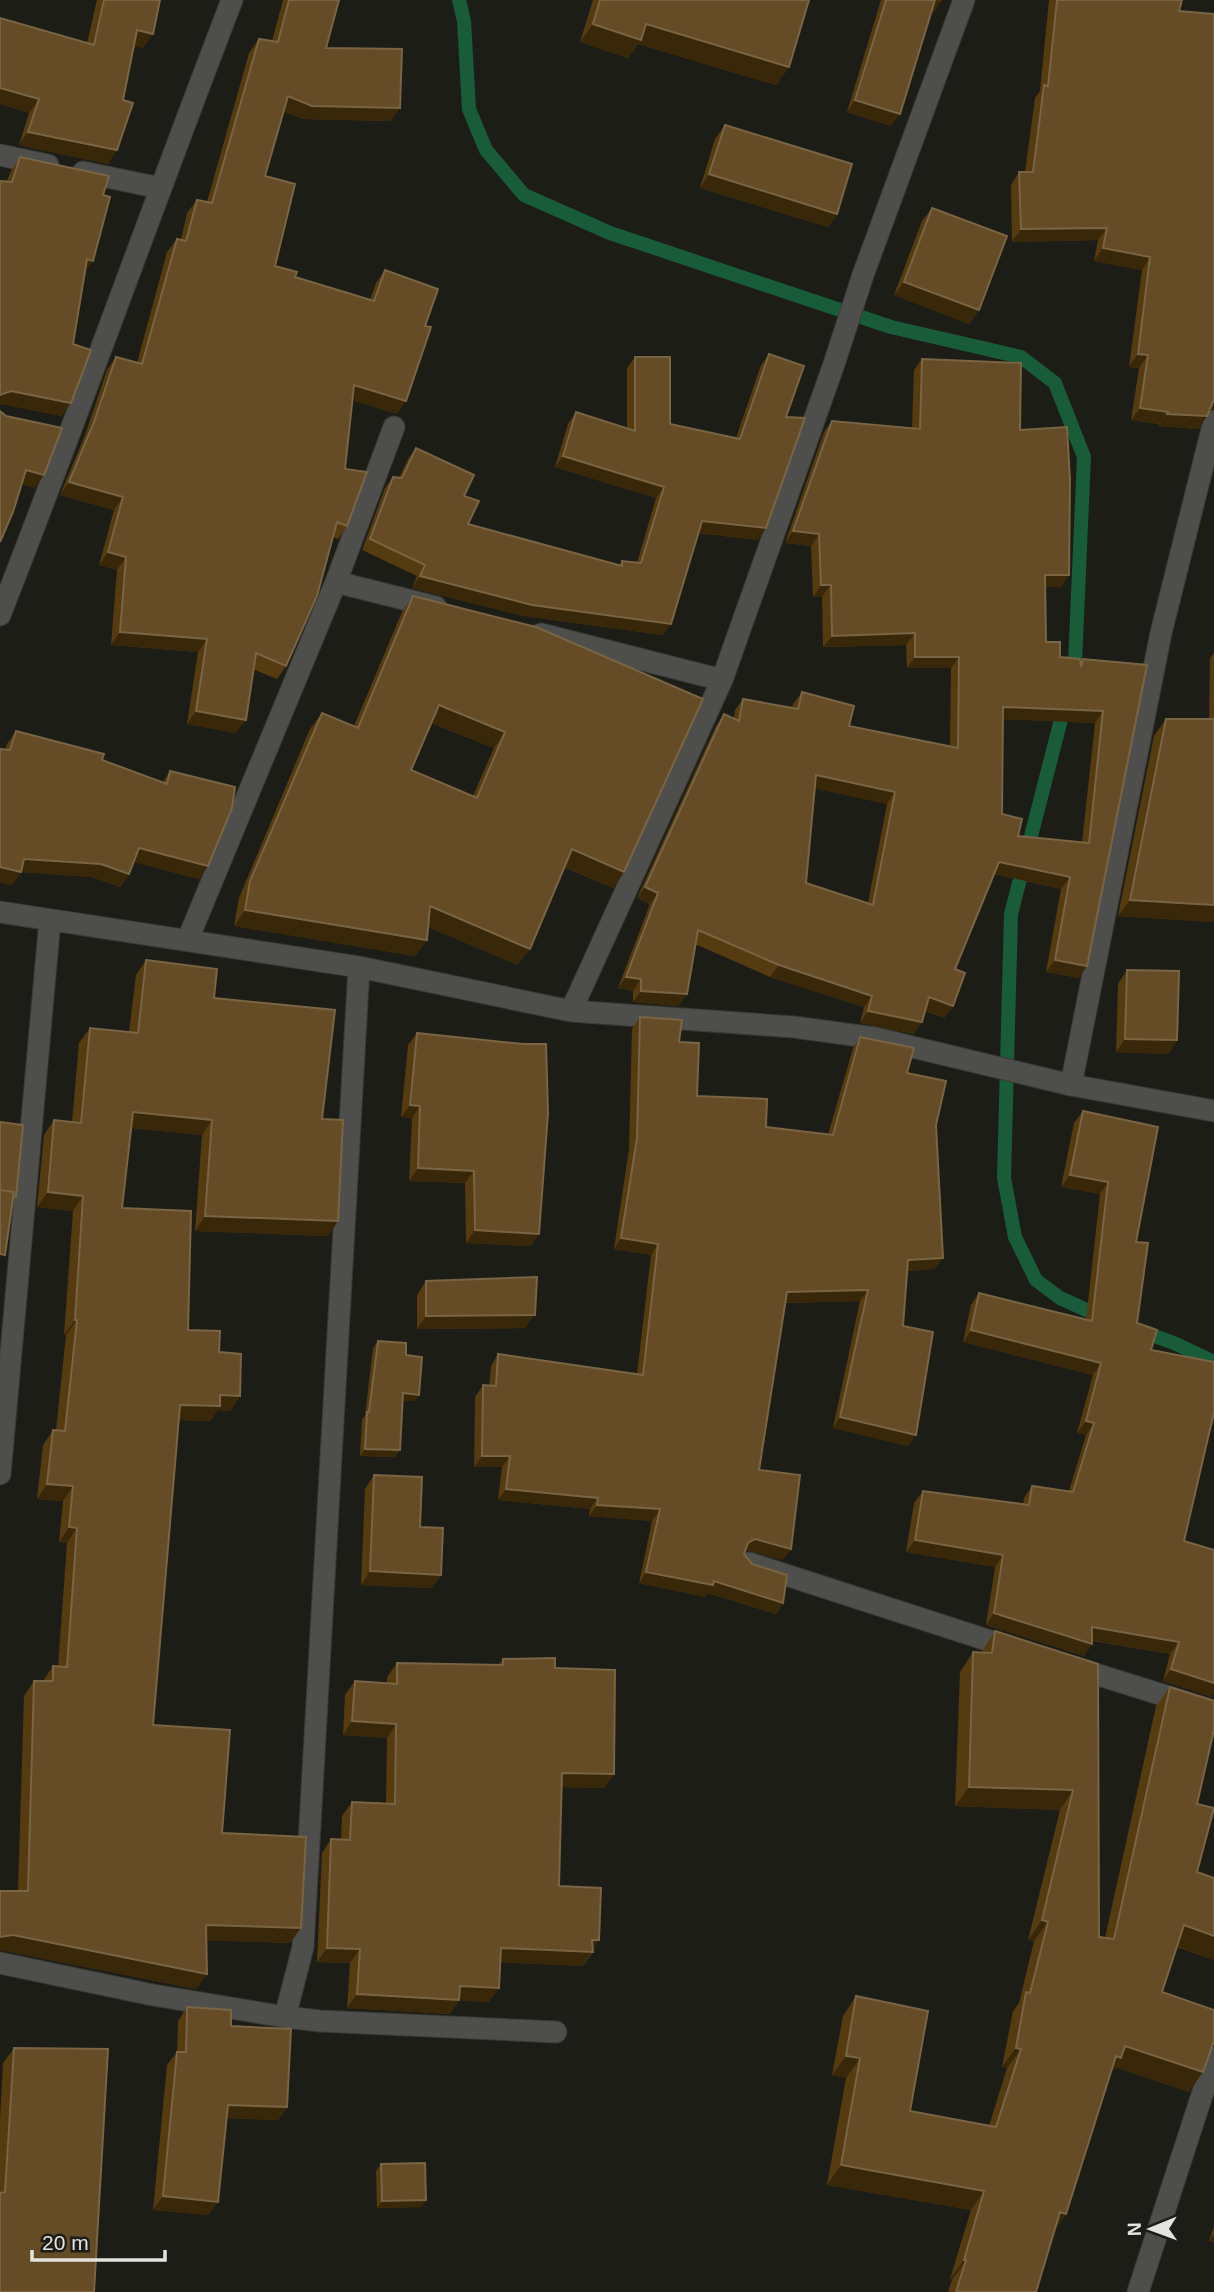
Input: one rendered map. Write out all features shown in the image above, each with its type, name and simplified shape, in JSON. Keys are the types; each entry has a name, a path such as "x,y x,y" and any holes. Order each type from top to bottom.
{"street":[{"path":"0,615 72,432 160,188 232,0"},
{"path":"571,1011 722,680 863,275 964,0"},
{"path":"0,155 160,188"},
{"path":"1071,1085 1161,634 1214,421"},
{"path":"48,427 72,432"},
{"path":"188,939 336,582 394,428"},
{"path":"336,582 456,612"},
{"path":"522,629 722,680"},
{"path":"0,912 359,967 571,1011 794,1027 875,1038 1071,1085 1214,1111"},
{"path":"0,1474 50,919"},
{"path":"285,2017 303,1947 359,967"},
{"path":"749,1563 1032,1654"},
{"path":"1058,1662 1214,1711"},
{"path":"0,1962 153,1995 285,2017 555,2032"},
{"path":"1138,2292 1214,2058"}],"building":[{"path":"104,0 160,0 153,34 137,30 123,100 133,103 117,150 28,132 39,99 0,88 0,18 94,45"},
{"path":"289,0 339,0 326,48 402,49 400,108 312,106 288,96 265,176 295,184 275,266 297,272 295,277 374,301 385,270 438,289 425,326 431,327 406,401 354,385 345,469 367,472 347,526 337,522 317,596 286,666 256,653 246,720 196,711 207,639 120,632 126,557 108,552 123,497 69,482 94,422 116,357 142,364 177,239 186,241 197,200 212,203 259,39 278,42"},
{"path":"600,0 809,0 789,67 646,24 641,40 593,24"},
{"path":"886,0 935,0 900,114 855,100"},
{"path":"1057,0 1182,0 1179,11 1214,14 1214,399 1207,416 1167,414 1168,412 1140,408 1148,355 1138,354 1150,257 1103,248 1107,228 1021,229 1019,172 1033,172 1044,85 1048,86"},
{"path":"725,125 852,164 837,214 709,174"},
{"path":"20,157 109,176 103,195 110,197 93,261 87,259 73,344 91,350 71,403 11,391 0,395 0,181 12,182"},
{"path":"932,208 1007,236 979,310 904,282"},
{"path":"769,354 804,366 786,417 805,418 766,528 702,521 671,624 532,605 420,576 425,565 370,539 393,477 402,478 416,448 474,475 464,496 479,501 468,524 622,566 622,561 641,563 664,487 563,456 576,412 635,431 635,357 670,357 670,424 740,439"},
{"path":"922,359 1021,363 1020,430 1067,427 1070,480 1069,575 1045,575 1046,642 1060,642 1060,657 1080,659 1081,667 1083,659 1147,665 1087,966 1055,960 1070,877 999,862 955,969 965,973 953,1006 929,997 922,1022 868,1011 872,996 779,965 698,930 687,994 641,991 641,979 626,977 658,893 645,887 724,714 739,721 743,699 798,709 802,692 854,706 849,726 958,748 959,657 915,657 915,633 832,636 831,585 821,585 819,534 793,531 832,421 920,429","holes":["1003,707 1103,711 1089,843 1018,836 1022,819 1002,814","816,775 895,792 873,905 806,883"]},
{"path":"0,411 6,416 62,428 44,475 26,470 0,542"},
{"path":"413,596 536,627 703,699 624,872 572,849 530,949 430,906 427,940 245,910 250,881 322,713 358,728","holes":["439,705 505,732 477,798 411,770"]},
{"path":"1166,719 1214,719 1214,905 1130,900"},
{"path":"16,731 104,754 102,760 167,784 170,771 235,787 232,808 208,866 139,848 129,874 101,864 24,859 21,872 0,867 0,749 10,750"},
{"path":"146,960 217,969 214,998 335,1010 322,1119 343,1120 338,1221 205,1216 212,1120 133,1112 122,1208 191,1211 188,1330 220,1331 219,1352 241,1354 240,1396 220,1395 220,1406 180,1405 153,1725 230,1730 222,1833 306,1837 301,1928 206,1925 207,1974 13,1935 0,1937 0,1891 28,1891 34,1681 53,1681 53,1666 67,1667 77,1528 69,1527 73,1486 47,1484 53,1430 65,1431 77,1320 83,1196 48,1192 54,1120 81,1123 90,1028 138,1033"},
{"path":"1127,970 1179,971 1177,1040 1125,1039"},
{"path":"640,1017 682,1020 679,1042 699,1043 697,1096 767,1099 766,1127 833,1135 860,1037 914,1048 907,1073 946,1081 936,1125 943,1258 908,1260 903,1326 933,1332 916,1435 840,1417 868,1290 787,1292 759,1470 800,1475 791,1549 755,1539 748,1543 744,1554 752,1564 787,1575 783,1603 714,1581 713,1585 646,1572 660,1509 597,1505 598,1498 506,1489 510,1456 482,1456 483,1385 496,1386 498,1354 643,1375 658,1244 621,1238 637,1138"},
{"path":"417,1033 546,1044 548,1113 539,1234 475,1230 474,1171 418,1168 420,1106 410,1105"},
{"path":"1083,1111 1158,1127 1136,1242 1148,1243 1137,1323 1157,1330 1151,1350 1214,1362 1214,1412 1184,1541 1214,1550 1214,1683 1171,1669 1179,1642 1092,1627 1092,1644 994,1613 1003,1555 915,1540 923,1491 1029,1505 1032,1486 1073,1492 1094,1423 1086,1421 1101,1363 971,1330 979,1293 1092,1321 1108,1182 1070,1175"},
{"path":"0,1122 23,1125 16,1197 13,1197 14,1192 0,1190"},
{"path":"0,1190 14,1192 5,1255 0,1254"},
{"path":"537,1277 535,1315 426,1316 426,1281"},
{"path":"378,1341 406,1343 406,1355 422,1357 419,1395 403,1393 400,1450 365,1449 367,1412"},
{"path":"374,1475 422,1477 420,1527 443,1528 441,1575 370,1571"},
{"path":"995,1631 1098,1664 1099,1937 1114,1939 1170,1687 1214,1701 1214,1730 1197,1804 1214,1808 1197,1872 1214,1878 1214,1936 1184,1925 1162,1992 1214,2010 1214,2041 1203,2072 1125,2046 1121,2058 1116,2056 1066,2214 1060,2212 1036,2292 956,2292 984,2191 841,2165 860,2058 846,2056 856,1996 928,2011 910,2111 996,2127 1021,2049 1016,2048 1026,1992 1030,1993 1048,1922 1042,1920 1073,1790 969,1787 973,1652 992,1653"},
{"path":"555,1658 555,1668 615,1670 614,1774 562,1773 559,1886 601,1888 599,1940 592,1940 593,1952 501,1948 499,1988 460,1986 459,2000 357,1994 360,1949 327,1948 331,1839 350,1840 352,1802 395,1804 396,1724 352,1721 355,1681 397,1684 397,1663 503,1665 503,1659"},
{"path":"187,2007 231,2010 231,2026 291,2029 287,2107 228,2105 218,2202 163,2196 177,2052 186,2052"},
{"path":"14,2048 108,2049 94,2292 0,2292 0,2193 5,2192"},
{"path":"425,2163 426,2200 382,2201 381,2164"}],"waterway":[{"path":"459,0 464,21 469,109 486,150 524,195 610,233 891,327 1021,357 1055,383 1084,457 1075,663 1072,677"},
{"path":"1065,704 1011,914 1004,1178 1015,1237 1036,1280 1060,1298 1102,1317"},
{"path":"1138,1330 1214,1362"}]}
